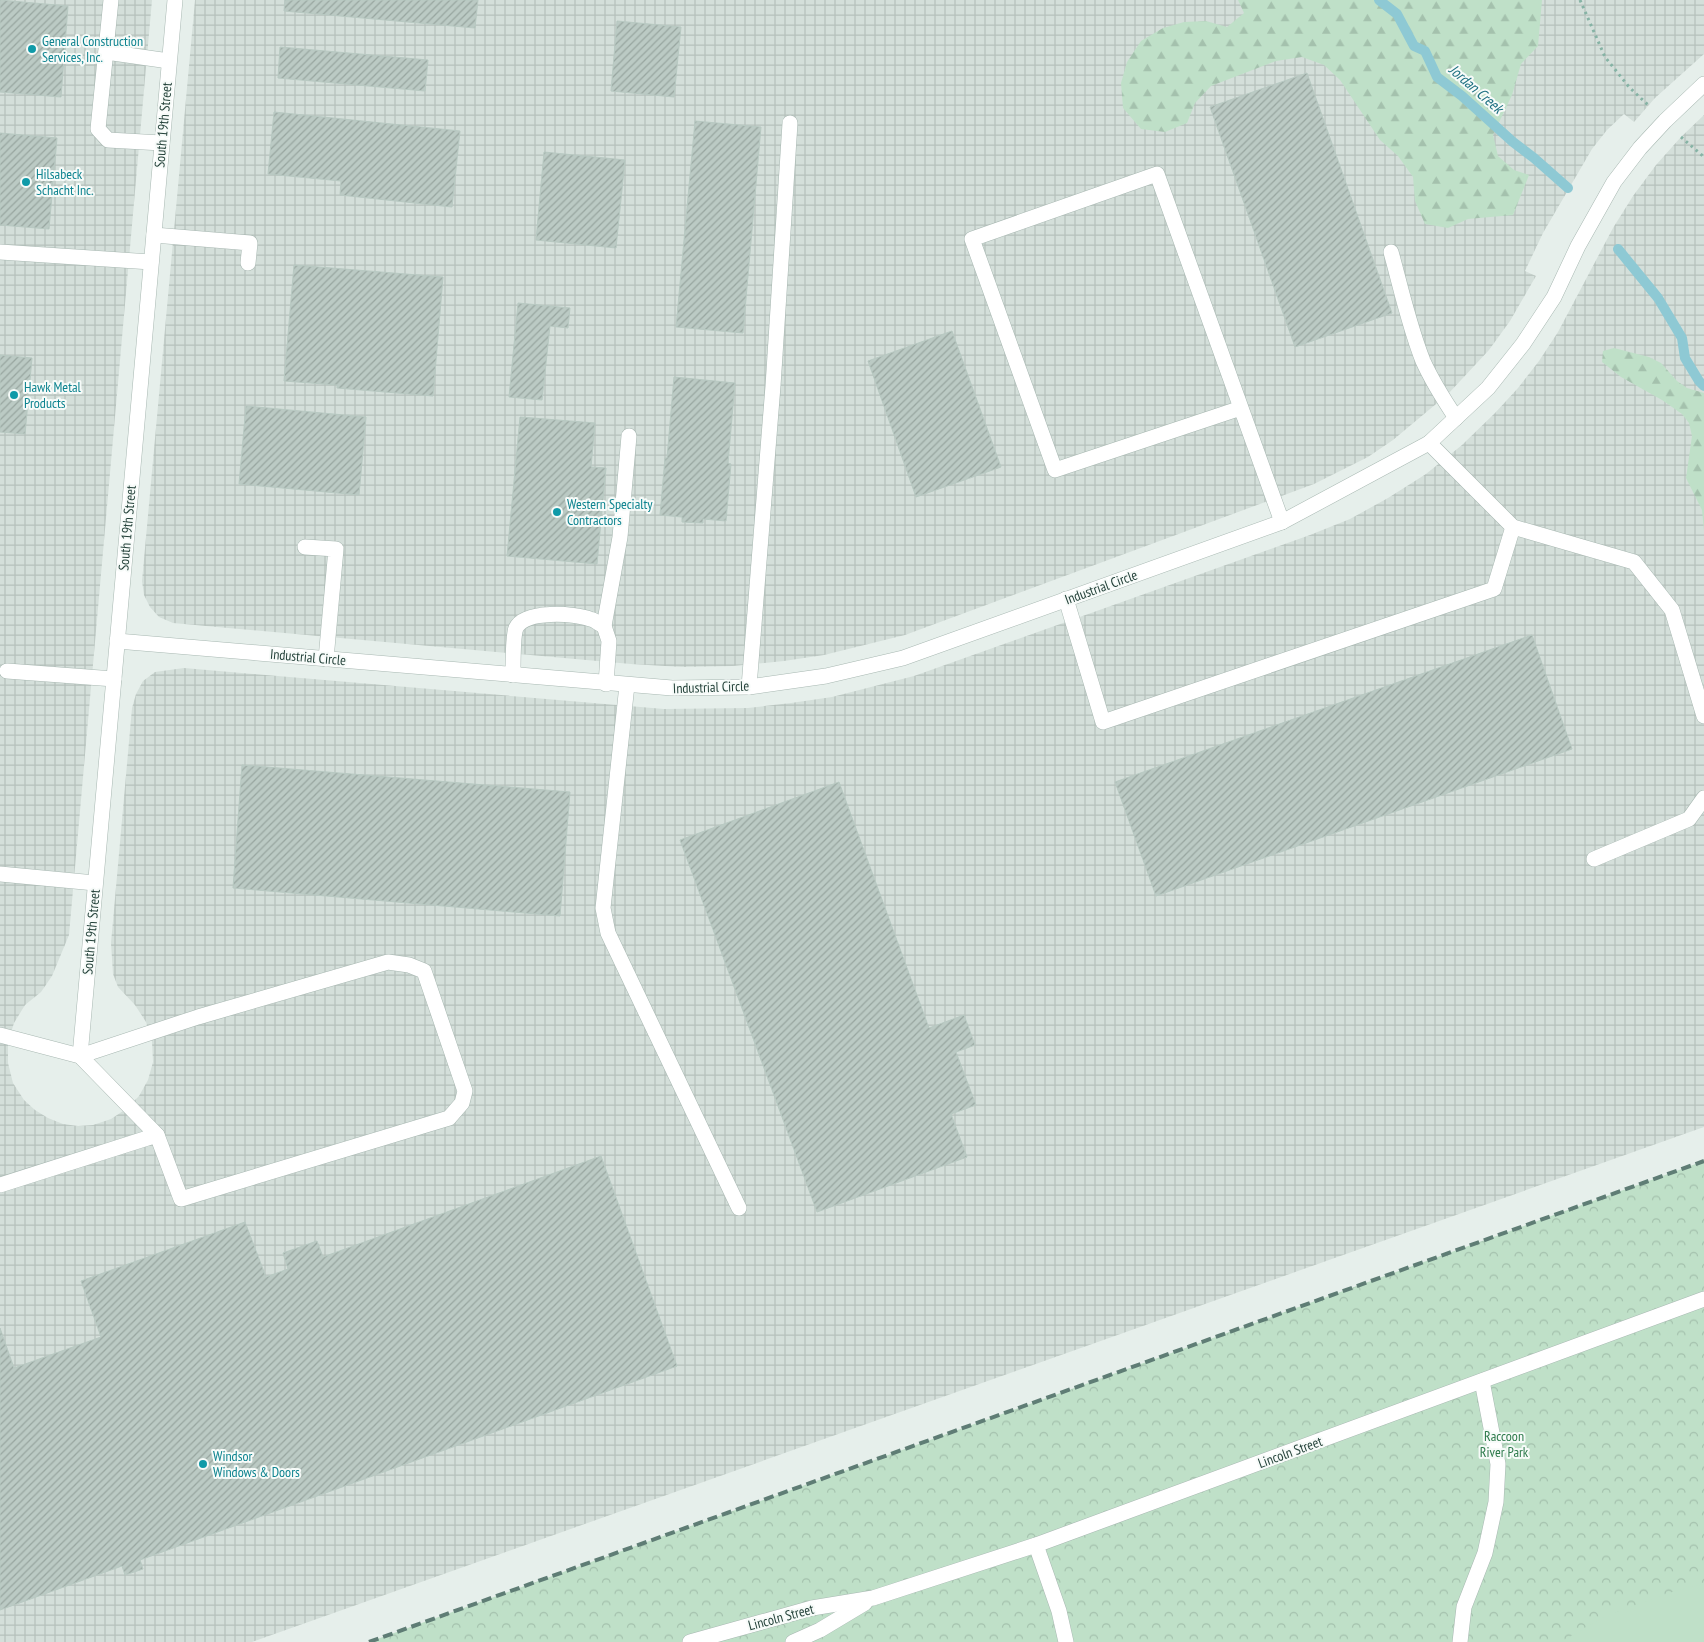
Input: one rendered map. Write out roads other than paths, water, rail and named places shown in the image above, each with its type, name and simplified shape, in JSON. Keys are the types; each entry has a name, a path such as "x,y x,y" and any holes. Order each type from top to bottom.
{"street":[{"path":"111,0 98,129 108,140 162,143"},
{"name":"South 19th Street","path":"80,1056 174,0"},
{"path":"106,52 169,61"},
{"name":"Industrial Circle","path":"117,641 606,684 672,688 749,687 826,676 903,658 1282,522 1429,443 1488,388 1523,344 1554,296 1578,246 1614,182 1652,135 1704,84"},
{"path":"749,687 773,386 790,123"},
{"path":"1242,408 1055,470 972,238 1157,174 1242,408 1282,522"},
{"path":"154,235 250,243 248,263"},
{"path":"0,252 151,262"},
{"path":"1391,252 1406,312 1424,362 1437,389 1456,418"},
{"path":"606,684 609,641 604,626 620,538 628,436"},
{"path":"1429,443 1513,527 1634,562 1672,610 1704,716"},
{"path":"1066,600 1103,722 1494,589 1513,527"},
{"path":"305,547 336,549 326,659"},
{"path":"513,675 516,628 525,618 543,614 564,615 590,618 604,626"},
{"path":"7,671 114,679"},
{"path":"626,685 603,908 608,933 739,1208"},
{"path":"1594,859 1689,819 1704,798"},
{"path":"0,874 95,883"},
{"path":"0,1035 80,1056 157,1135 181,1198 449,1118 462,1103 465,1091 424,971 409,964 388,962 198,1017 80,1056"},
{"path":"0,1185 157,1135"},
{"name":"Lincoln Street","path":"690,1642 812,1608 873,1598 1036,1545 1704,1299"},
{"path":"1460,1642 1464,1607 1485,1553 1496,1502 1498,1464 1482,1381"},
{"path":"1036,1545 1059,1612 1066,1642"},
{"name":"Lincoln Street","path":"793,1642 820,1630 873,1598"}],"waterway":[{"name":"Jordan Creek","path":"1379,0 1397,14 1414,46 1425,51 1437,77 1462,96 1568,188"},
{"name":"Jordan Creek","path":"1618,249 1658,298 1682,338 1685,358 1704,386"}],"railway":[{"path":"369,1642 1704,1161"}],"place":[{"name":"General Construction Services, Inc.","path":"32,49"},
{"name":"Hilsabeck Schacht Inc.","path":"26,182"},
{"name":"Hawk Metal Products","path":"14,395"},
{"name":"Western Specialty Contractors","path":"557,512"},
{"name":"Windsor Windows & Doors","path":"203,1464"}],"park label":[{"name":"Raccoon River Park","path":"1504,1444"}]}
